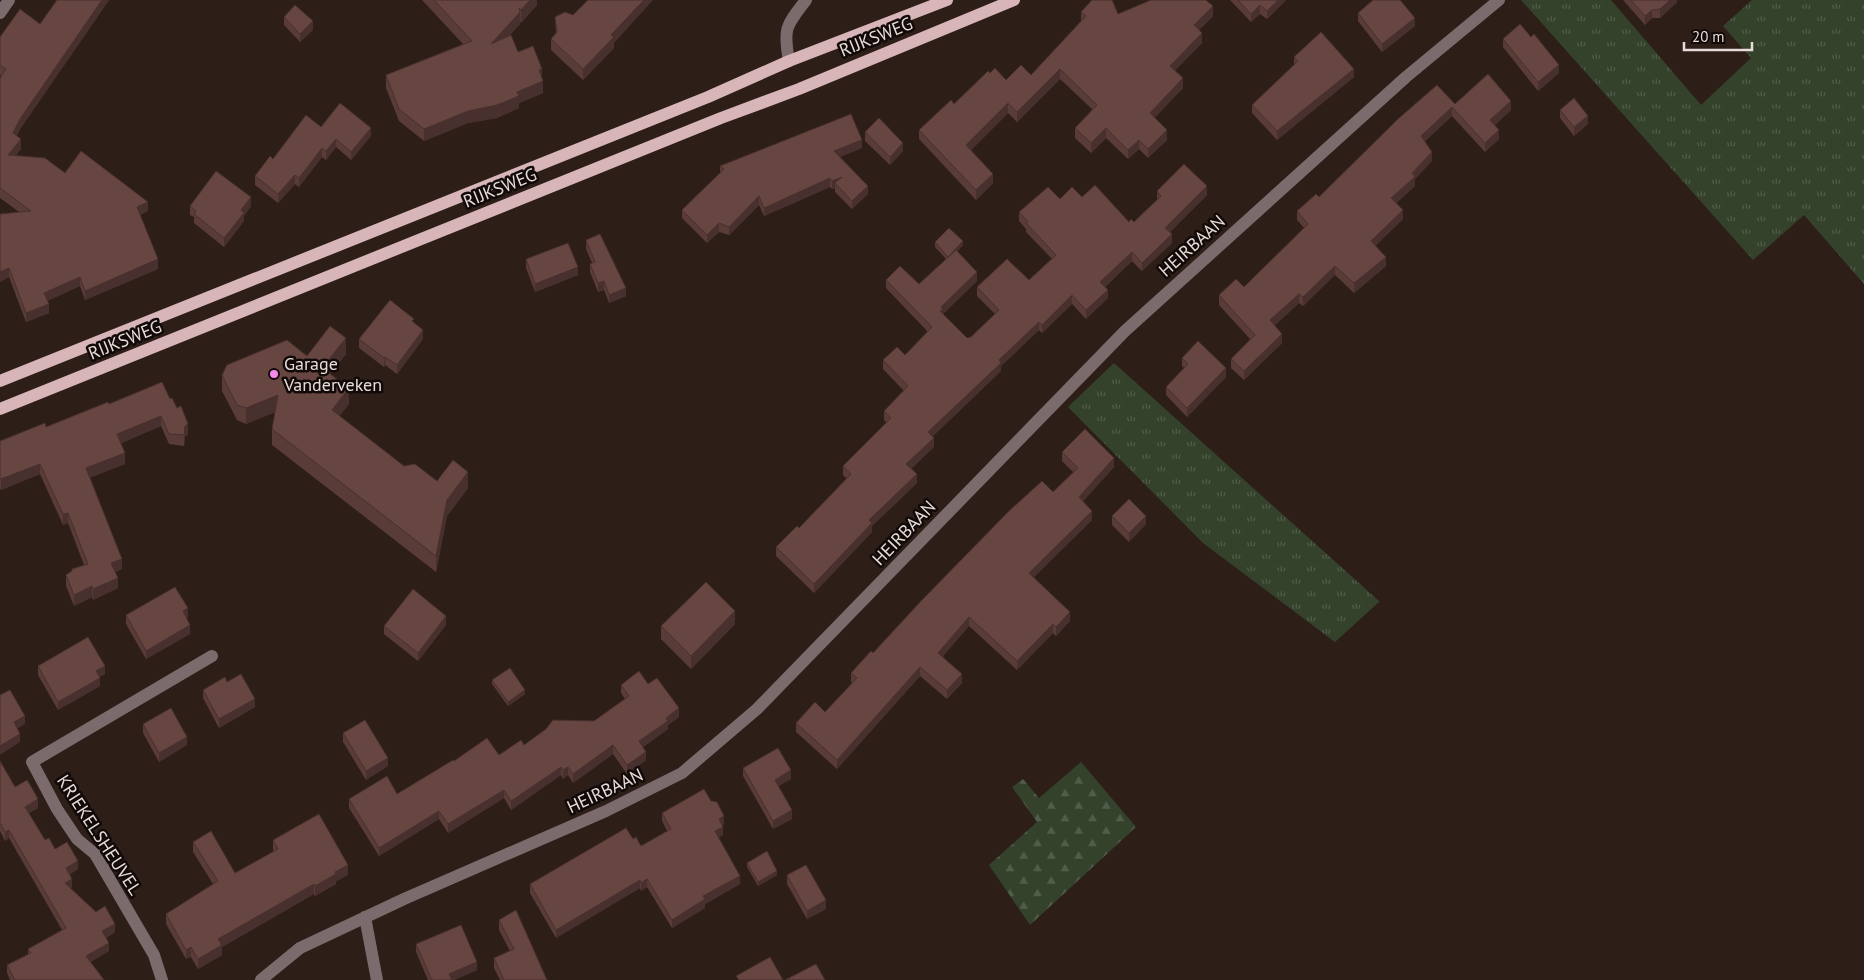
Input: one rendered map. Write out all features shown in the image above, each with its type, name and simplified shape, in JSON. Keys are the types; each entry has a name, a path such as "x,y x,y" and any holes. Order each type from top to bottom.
{"main road":[{"name":"RIJKSWEG","path":"0,381 698,101 789,61 947,0"},
{"name":"RIJKSWEG","path":"0,409 721,118 799,89 1014,0"}],"street":[{"path":"0,13 9,0"},
{"path":"789,61 785,38 789,23 806,0"},
{"name":"HEIRBAAN","path":"261,980 300,948 365,917 606,811 682,773 757,710 1126,331 1406,76 1499,0"},
{"name":"KRIEKELSHEUVEL","path":"162,980 154,955 95,854 77,839 57,809 32,762 212,656"},
{"path":"365,917 377,980"}],"green space":[{"path":"1521,0 1611,0 1701,105 1751,58 1723,26 1752,0 1864,0 1864,284 1804,215 1753,260"},
{"path":"1114,363 1380,601 1335,642 1203,543 1068,407"},
{"path":"1081,762 1136,827 1030,925 989,865 1037,822 1012,787 1023,779 1039,798"}],"building":[{"path":"57,0 102,0 20,119 13,133 21,139 8,155 45,158 65,173 81,151 148,202 137,207 158,259 85,291 80,277 44,293 49,304 26,313 9,268 0,272 0,214 31,211 0,188 0,78 6,69 0,65 0,37 20,9 40,24"},
{"path":"434,0 530,0 521,10 519,8 520,12 491,44 511,35 518,52 533,46 542,69 539,70 543,81 517,92 519,96 497,105 468,111 424,129 399,109 386,75 472,41"},
{"path":"588,0 644,0 611,35 614,37 583,69 551,39 557,32 555,17 565,12 573,15"},
{"path":"1092,0 1112,0 1118,14 1151,0 1206,0 1213,6 1194,25 1202,33 1170,66 1183,78 1150,113 1167,130 1148,149 1139,140 1128,150 1106,128 1091,143 1075,128 1097,105 1060,69 1017,112 1008,103 966,145 993,174 976,190 919,130 951,100 954,104 988,71 990,73 995,68 1006,80 1021,65 1031,75 1086,16 1081,12"},
{"path":"1238,0 1278,0 1267,11 1260,5 1251,14"},
{"path":"1373,0 1400,0 1415,18 1382,44 1358,13"},
{"path":"1631,0 1670,0 1660,9 1652,10 1645,16"},
{"path":"295,5 313,21 300,34 284,17"},
{"path":"1520,24 1531,37 1534,34 1559,65 1538,82 1503,39"},
{"path":"1321,32 1354,69 1277,131 1252,105 1298,61 1294,57"},
{"path":"1488,74 1511,101 1490,120 1499,130 1485,143 1452,107 1421,136 1432,152 1412,173 1415,177 1391,198 1403,210 1371,241 1386,257 1354,283 1335,266 1303,297 1299,294 1270,320 1282,334 1244,371 1231,359 1255,335 1219,295 1236,279 1244,287 1308,224 1297,211 1316,194 1319,197 1398,119 1437,85 1455,104"},
{"path":"1574,98 1588,116 1574,127 1560,110"},
{"path":"340,103 371,128 351,152 336,139 326,151 322,148 299,178 295,175 278,194 255,176 270,156 273,159 306,115 321,127"},
{"path":"851,114 862,140 834,151 868,186 852,201 835,183 842,177 832,181 830,178 764,208 759,196 729,227 719,223 707,235 682,210 724,169 720,166"},
{"path":"879,118 903,143 890,157 865,132"},
{"path":"1184,164 1207,186 1165,228 1172,234 1142,263 1132,252 1100,282 1108,290 1086,310 1072,295 1042,325 1039,322 999,360 1001,363 928,432 934,438 906,464 917,474 869,520 872,523 814,584 776,547 797,526 799,528 851,474 843,466 891,418 884,411 908,386 883,360 897,347 905,355 932,327 886,280 900,266 919,284 956,250 977,272 941,307 943,309 940,311 967,338 971,337 999,310 977,287 1007,259 1029,280 1056,255 1026,223 1028,222 1019,212 1048,187 1060,199 1072,187 1082,197 1095,185 1129,222 1131,219 1134,222 1161,196 1157,191"},
{"path":"216,171 251,197 241,210 244,213 224,238 194,214 196,211 190,206"},
{"path":"949,228 963,241 948,257 935,242"},
{"path":"600,234 626,288 609,295 604,281 598,283 590,264 595,262 586,240"},
{"path":"568,243 578,267 535,284 526,259"},
{"path":"390,300 414,319 412,321 423,330 397,365 384,358 359,339"},
{"path":"330,326 346,338 322,368 349,388 332,410 404,466 415,464 437,481 453,460 468,472 447,500 436,556 272,429 278,395 246,408 237,405 222,375 227,365 287,340 307,356"},
{"path":"1198,341 1226,368 1187,408 1166,387 1188,364 1182,358"},
{"path":"162,382 170,399 172,398 177,408 181,406 188,424 185,426 184,435 169,434 161,416 117,434 125,453 86,468 122,559 111,563 118,578 93,589 92,586 74,595 66,575 72,569 88,564 68,513 63,514 40,464 0,478 0,441 45,423 46,427"},
{"path":"1085,429 1114,458 1079,497 1092,511 1029,573 1070,612 1056,627 1053,624 1017,661 969,617 938,653 962,674 947,690 920,667 837,760 796,723 815,702 825,712 857,678 851,673 871,651 873,653 1009,511 1042,481 1053,492 1078,468 1062,452"},
{"path":"1129,499 1146,516 1129,533 1112,516"},
{"path":"706,582 735,611 691,656 661,626"},
{"path":"175,587 188,608 183,611 190,625 146,651 126,615"},
{"path":"413,589 446,616 418,653 384,626"},
{"path":"88,637 105,666 96,671 100,678 58,702 38,666"},
{"path":"510,668 525,690 508,702 492,680"},
{"path":"639,671 648,684 657,678 679,708 666,718 668,721 639,741 646,752 627,765 613,745 573,774 568,767 563,770 561,767 511,801 504,790 448,824 439,811 379,848 349,799 387,776 397,794 454,761 487,738 499,755 521,740 524,745 546,729 553,720 594,721 629,696 621,685"},
{"path":"241,674 255,699 219,719 203,690 225,677 227,682"},
{"path":"10,690 25,716 14,722 20,734 0,746 0,695"},
{"path":"171,708 187,737 159,753 143,724"},
{"path":"365,720 388,758 366,771 343,733"},
{"path":"778,748 791,770 775,780 792,810 773,821 743,768"},
{"path":"0,761 15,787 27,780 33,790 38,799 25,807 45,840 49,838 55,849 67,842 78,861 66,868 72,879 65,883 96,912 105,906 115,924 102,931 109,943 86,956 104,980 15,980 7,965 31,953 28,949 66,928 9,830 5,832 0,823"},
{"path":"704,789 711,801 717,802 724,816 719,819 723,827 715,831 740,876 703,896 705,899 672,920 647,879 641,883 640,880 556,930 530,884 626,828 633,839 636,837 641,846 671,829 662,813"},
{"path":"319,814 348,865 315,886 314,884 218,939 222,945 198,959 191,947 186,950 166,914 218,881 193,842 211,831 235,873 278,849 273,840"},
{"path":"767,851 777,871 758,882 747,863"},
{"path":"806,865 826,900 807,911 787,875"},
{"path":"516,910 547,980 504,980 494,958 514,949 499,920"},
{"path":"461,925 477,962 449,974 452,980 432,980 416,944"},
{"path":"770,957 783,980 739,980 736,976"},
{"path":"816,964 825,980 785,980"}],"place":[{"name":"Garage Vanderveken","path":"274,374"}]}
